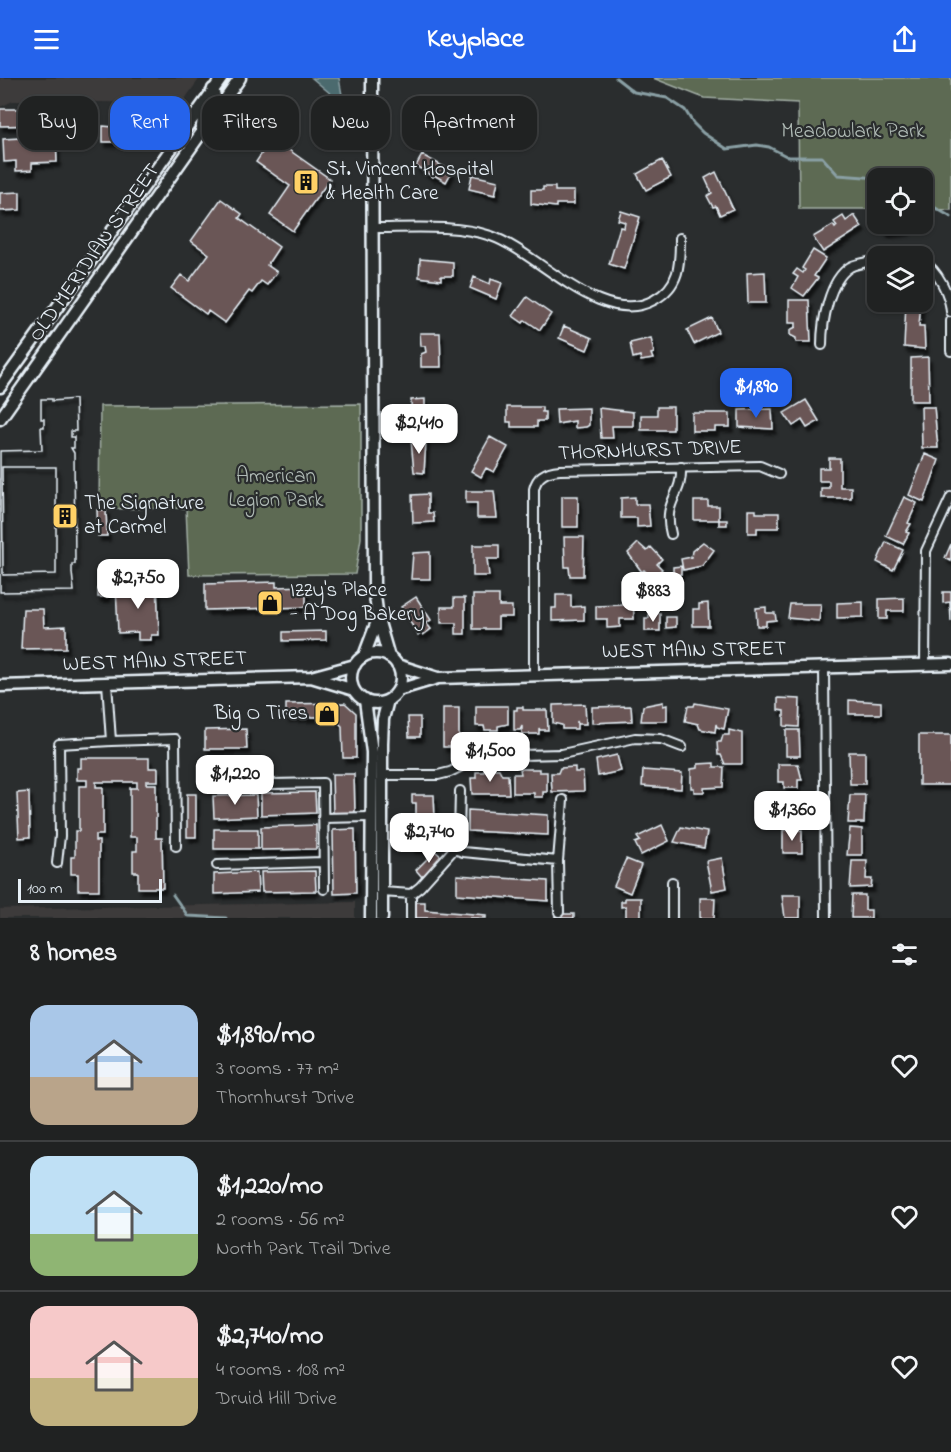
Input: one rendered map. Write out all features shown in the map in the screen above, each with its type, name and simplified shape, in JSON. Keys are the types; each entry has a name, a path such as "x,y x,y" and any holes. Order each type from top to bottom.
{"main road":[{"name":"OLD MERIDIAN STREET","path":"0,387 222,78"},
{"name":"OLD MERIDIAN STREET","path":"0,419 240,78"},
{"path":"372,78 375,588 378,620 401,677 398,690 388,700 383,719 382,918"},
{"path":"201,136 203,119 215,96 213,89"},
{"path":"94,256 109,266"},
{"path":"378,620 364,656 355,665 351,677 354,690 365,700 380,702 388,700"},
{"path":"364,656 377,653 393,661"},
{"name":"WEST MAIN STREET","path":"393,661 438,678"},
{"name":"WEST MAIN STREET","path":"398,690 438,678 951,664"},
{"name":"WEST MAIN STREET","path":"0,686 311,677 355,665"},
{"name":"WEST MAIN STREET","path":"311,677 354,690"},
{"path":"365,700 371,745 371,918"}],"street":[{"path":"373,228 454,230 487,234 521,249 585,295 607,303 636,305 650,303 660,297 674,282 680,263 680,238"},
{"path":"822,345 822,322 838,280 850,267 867,263"},
{"path":"933,271 943,287 951,312"},
{"path":"951,321 951,351"},
{"name":"THORNHURST DRIVE","path":"534,674 536,482 546,472 760,466 779,474"},
{"path":"671,534 667,513 682,482 681,467"},
{"path":"925,665 927,551 951,497"},
{"path":"824,667 826,918"},
{"path":"107,683 111,741"},
{"path":"382,775 438,775 450,772 482,756 562,754 635,738 661,739 682,747"},
{"path":"57,863 60,836 59,744 175,739 176,846"},
{"path":"217,785 323,783 324,889"},
{"path":"382,892 411,894 454,849 459,837 460,791"},
{"path":"559,912 558,861 562,800"},
{"path":"323,818 370,817"},
{"path":"454,849 463,852 558,861"},
{"path":"217,865 323,862"},
{"path":"672,882 672,918"},
{"path":"411,894 411,918"}],"shaded area":[{"path":"0,78 200,78 187,96 110,96 110,102 98,102 98,96 18,96 18,101 0,107"},
{"path":"355,902 355,918 0,918 0,909"}],"green space":[{"name":"Meadowlark Park","path":"653,78 951,78 951,210 933,209 933,168 867,168 867,209 799,209 798,103 704,98"},
{"name":"American Legion Park","path":"361,404 361,538 355,574 189,575 186,508 99,509 100,406"}],"water":[{"path":"312,78 339,78 342,95 333,96"}],"building":[{"path":"0,109 18,109 18,126 0,126"},
{"path":"103,126 110,127 110,142 103,142"},
{"path":"18,138 18,150 57,150 57,162 32,163 32,170 16,171 16,161 4,162 3,139"},
{"name":"St. Vincent Hospital & Health Care","path":"264,150 289,150 330,179 293,231 270,215 290,186 256,162"},
{"path":"422,155 452,171 446,182 416,166"},
{"path":"662,160 671,177 646,190 637,174"},
{"path":"716,172 733,209 720,215 707,196 712,193 705,178"},
{"path":"472,175 498,181 495,195 469,189"},
{"path":"543,187 555,187 555,191 574,191 574,204 556,204 556,207 531,204 531,190 543,190"},
{"path":"20,192 20,210 0,211 0,193"},
{"path":"221,199 242,214 239,218 279,247 267,265 277,272 267,285 261,281 252,293 249,291 225,323 208,311 206,314 171,288 181,275 189,281 209,254 191,241"},
{"path":"621,211 640,217 624,269 609,264 620,227 624,228 625,222 618,220"},
{"path":"854,215 862,227 823,252 813,237 833,225 835,228 837,226 834,222 843,216 846,221"},
{"path":"813,250 826,258 814,276 818,278 804,296 792,288 798,277 793,274 797,269 803,273 805,270 802,268"},
{"path":"420,259 453,262 453,276 441,276 441,280 419,277"},
{"path":"765,272 766,303 748,303 747,273"},
{"path":"474,277 490,284 491,279 502,283 496,299 470,288"},
{"path":"527,297 551,314 540,330 525,320 523,323 513,316"},
{"path":"789,300 809,300 811,342 796,342 796,338 790,335 790,330 796,327 796,323 789,323"},
{"path":"906,312 920,312 919,326 924,326 925,349 904,347"},
{"path":"712,318 718,332 694,344 687,330"},
{"path":"564,326 592,338 587,350 559,338"},
{"path":"420,333 440,333 441,367 421,367 421,354 426,352 425,346 421,346"},
{"path":"651,338 653,359 641,361 640,356 633,358 630,343"},
{"path":"928,357 929,401 911,401 911,358"},
{"name":"The Signature at Carmel","path":"41,399 52,399 52,401 75,399 76,431 71,431 71,437 74,437 74,448 71,448 74,453 75,564 72,564 72,573 74,591 0,592 0,451 42,450 41,427 44,427 44,419 41,419","holes":["2,467 56,467 56,574 3,575"]},
{"path":"41,399 52,399 52,401 75,399 76,431 71,431 71,437 74,437 74,448 71,448 74,453 75,564 72,564 72,573 74,591 0,592 0,451 42,450 41,427 44,427 44,419 41,419"},
{"path":"425,399 425,426 412,426 411,400"},
{"path":"806,400 819,421 807,428 802,420 793,426 784,413"},
{"path":"507,407 542,407 542,412 545,412 545,421 537,421 537,427 511,427 511,422 507,422"},
{"path":"657,407 673,407 673,430 641,430 641,415 657,415"},
{"path":"921,407 934,407 938,448 922,448"},
{"path":"589,408 589,425 586,427 575,428 575,421 557,424 556,409"},
{"path":"599,408 633,412 633,426 612,426 613,438 601,438"},
{"path":"772,409 773,429 739,427 739,410"},
{"path":"692,413 730,413 730,427 715,427 715,431 692,431"},
{"path":"490,437 508,447 494,472 486,468 481,477 471,471"},
{"path":"411,440 426,440 424,473 414,472"},
{"path":"925,454 939,460 924,502 909,495"},
{"path":"829,458 840,458 840,487 851,487 851,498 821,498 821,488 829,488 829,481 819,481 819,468 829,468"},
{"path":"2,467 56,467 56,574 3,575"},
{"path":"466,491 494,491 497,518 477,518 477,503 466,503"},
{"path":"428,494 428,513 433,513 434,522 413,523 412,495"},
{"path":"562,496 578,496 578,527 562,527"},
{"path":"635,497 635,504 648,504 650,526 637,527 637,518 621,518 621,498"},
{"path":"904,497 917,503 908,523 911,524 906,532 909,533 903,544 886,536"},
{"path":"694,501 708,501 708,506 719,506 719,520 694,520"},
{"path":"97,510 106,510 107,536 98,536"},
{"path":"748,510 756,510 756,513 779,513 779,528 757,528 757,533 748,533"},
{"path":"719,520 727,520 727,525 719,525"},
{"path":"564,537 584,537 583,576 570,576 569,567 565,567"},
{"path":"703,542 714,550 702,566 683,570 681,559 691,557 692,551"},
{"path":"886,542 903,550 893,570 877,562"},
{"path":"638,543 647,551 651,547 662,559 657,564 662,569 653,579 644,570 642,572 628,553"},
{"path":"951,544 951,561 945,558"},
{"path":"473,545 499,545 499,559 487,559 489,576 473,576"},
{"path":"430,552 430,579 411,579 413,553"},
{"path":"681,566 681,574 673,575 673,567"},
{"path":"98,570 107,570 107,597 98,597"},
{"path":"276,582 276,587 306,586 306,607 205,610 205,584"},
{"path":"157,583 159,635 151,635 151,640 138,640 138,632 118,633 116,584"},
{"path":"943,592 951,592 951,622 950,602 943,603"},
{"path":"473,595 499,595 499,606 512,606 512,617 498,617 498,629 473,629"},
{"path":"556,595 571,595 571,607 584,606 584,620 552,621 552,608 556,608"},
{"path":"416,597 431,620 426,623 431,629 423,635 422,632 418,635 401,607"},
{"path":"454,598 465,598 465,634 456,634 456,623 441,623 441,607 454,607"},
{"path":"633,598 634,619 620,619 620,627 607,628 607,619 596,619 596,606 623,605 622,599"},
{"path":"904,598 904,611 887,611 887,619 879,619 879,599"},
{"path":"863,602 863,617 837,618 837,603"},
{"path":"708,603 709,626 693,626 693,609 699,609 699,604"},
{"path":"790,604 821,604 819,621 788,618"},
{"path":"766,607 766,613 775,613 776,620 766,621 766,626 757,626 756,608"},
{"path":"23,609 43,609 44,627 66,626 66,648 21,649"},
{"path":"660,613 660,631 645,631 645,618 649,618 649,614"},
{"path":"666,617 676,617 676,627 666,628"},
{"path":"326,631 326,640 283,641 283,632"},
{"path":"778,698 800,699 799,727 784,726 784,711 778,710"},
{"path":"849,700 881,702 881,714 849,714"},
{"path":"663,702 663,706 667,705 667,721 641,721 643,706"},
{"path":"345,703 356,713 356,758 343,758 342,726 332,717 286,717 286,704"},
{"path":"695,703 728,709 724,729 717,727 716,724 715,732 700,729 698,724 685,721 688,706 694,706"},
{"path":"585,704 586,724 578,724 577,721 577,729 562,729 562,725 553,723 553,705"},
{"path":"476,706 508,706 508,724 498,726 498,730 485,730 484,726 476,726"},
{"path":"631,706 632,721 592,723 592,707"},
{"path":"517,707 523,707 523,710 547,710 548,730 539,728 539,734 522,734 522,726 520,730 514,730 514,710 517,710"},
{"path":"443,708 459,708 459,747 443,747"},
{"path":"408,717 420,717 420,737 409,737"},
{"path":"246,729 247,749 205,749 205,730"},
{"path":"729,730 742,733 742,764 725,764 721,755 718,755 717,742 721,742 723,735 729,735"},
{"path":"786,730 799,730 800,756 786,756"},
{"path":"919,735 951,735 951,785 919,785"},
{"path":"849,752 865,752 865,784 850,784"},
{"path":"617,755 621,771 598,776 596,760"},
{"path":"81,758 149,758 149,768 158,768 158,781 146,781 146,784 156,784 156,838 162,838 163,888 138,888 138,872 133,872 133,851 137,851 137,837 130,837 130,788 137,788 137,782 96,782 96,787 103,787 103,835 95,835 95,841 99,841 99,890 78,890 78,874 71,874 71,857 75,857 75,831 79,831 79,786 87,786 87,780 77,780 77,768 81,768"},
{"path":"714,763 714,767 724,767 723,787 704,788 704,792 694,792 694,788 691,788 691,769 698,768 698,764"},
{"path":"778,764 798,764 802,780 798,780 798,788 784,788 784,782 778,782"},
{"path":"575,767 575,772 583,772 584,791 552,792 551,773 558,773 560,768"},
{"path":"484,769 499,769 502,775 508,775 509,794 472,794 471,778 476,778 476,772 484,772"},
{"path":"520,769 539,769 539,772 547,772 547,792 543,792 543,797 534,797 534,793 513,793 513,774 521,774"},
{"path":"643,770 682,773 681,789 642,786"},
{"path":"332,774 354,774 355,813 333,813"},
{"path":"29,792 30,837 19,838 17,793"},
{"path":"315,792 316,813 261,815 261,793"},
{"path":"187,794 196,794 196,837 187,837"},
{"path":"256,795 257,816 214,818 213,796"},
{"path":"412,795 434,795 435,820 431,848 412,848 416,803 412,803"},
{"path":"778,795 793,795 793,810 802,810 802,822 778,822"},
{"path":"850,795 865,795 864,823 848,823"},
{"path":"468,810 548,815 548,835 468,831"},
{"path":"316,825 316,849 261,850 261,827"},
{"path":"662,825 669,841 641,855 635,843 640,841 637,837"},
{"path":"681,827 707,832 704,848 674,842"},
{"path":"850,828 862,829 862,855 847,855"},
{"path":"214,829 258,829 258,849 214,849"},
{"path":"355,829 356,893 334,894 333,830"},
{"path":"783,830 802,830 802,853 783,853"},
{"path":"435,851 442,857 422,877 416,870"},
{"path":"722,858 727,888 712,891 706,861"},
{"path":"626,859 641,865 630,893 614,886"},
{"path":"852,861 867,861 866,879 872,879 871,887 850,888"},
{"path":"315,871 316,891 262,892 261,872"},
{"path":"257,872 258,892 214,894 214,874"},
{"path":"457,875 548,881 548,901 457,894"},
{"path":"782,895 800,895 800,918 785,918"},
{"path":"852,895 865,895 865,910 871,910 871,918 851,918"},
{"path":"625,898 641,898 641,918 626,918 626,906 621,907 621,901 625,901"},
{"path":"700,898 715,898 714,918 700,918"},
{"path":"416,902 425,902 425,910 486,915 486,918 416,918"},
{"path":"555,914 574,914 574,918 555,918"}],"waterway":[{"path":"616,78 634,92 667,98 685,110 703,133 727,149 757,145 769,147 788,157 822,157 838,175 867,177"},
{"path":"933,206 951,217"},
{"path":"173,895 188,916 226,918"}],"place":[{"name":"St. Vincent Hospital & Health Care","path":"306,182"},
{"name":"The Signature at Carmel","path":"65,516"},
{"name":"Izzy's Place - A Dog Bakery","path":"270,603"},
{"name":"Big O Tires","path":"327,714"}]}
